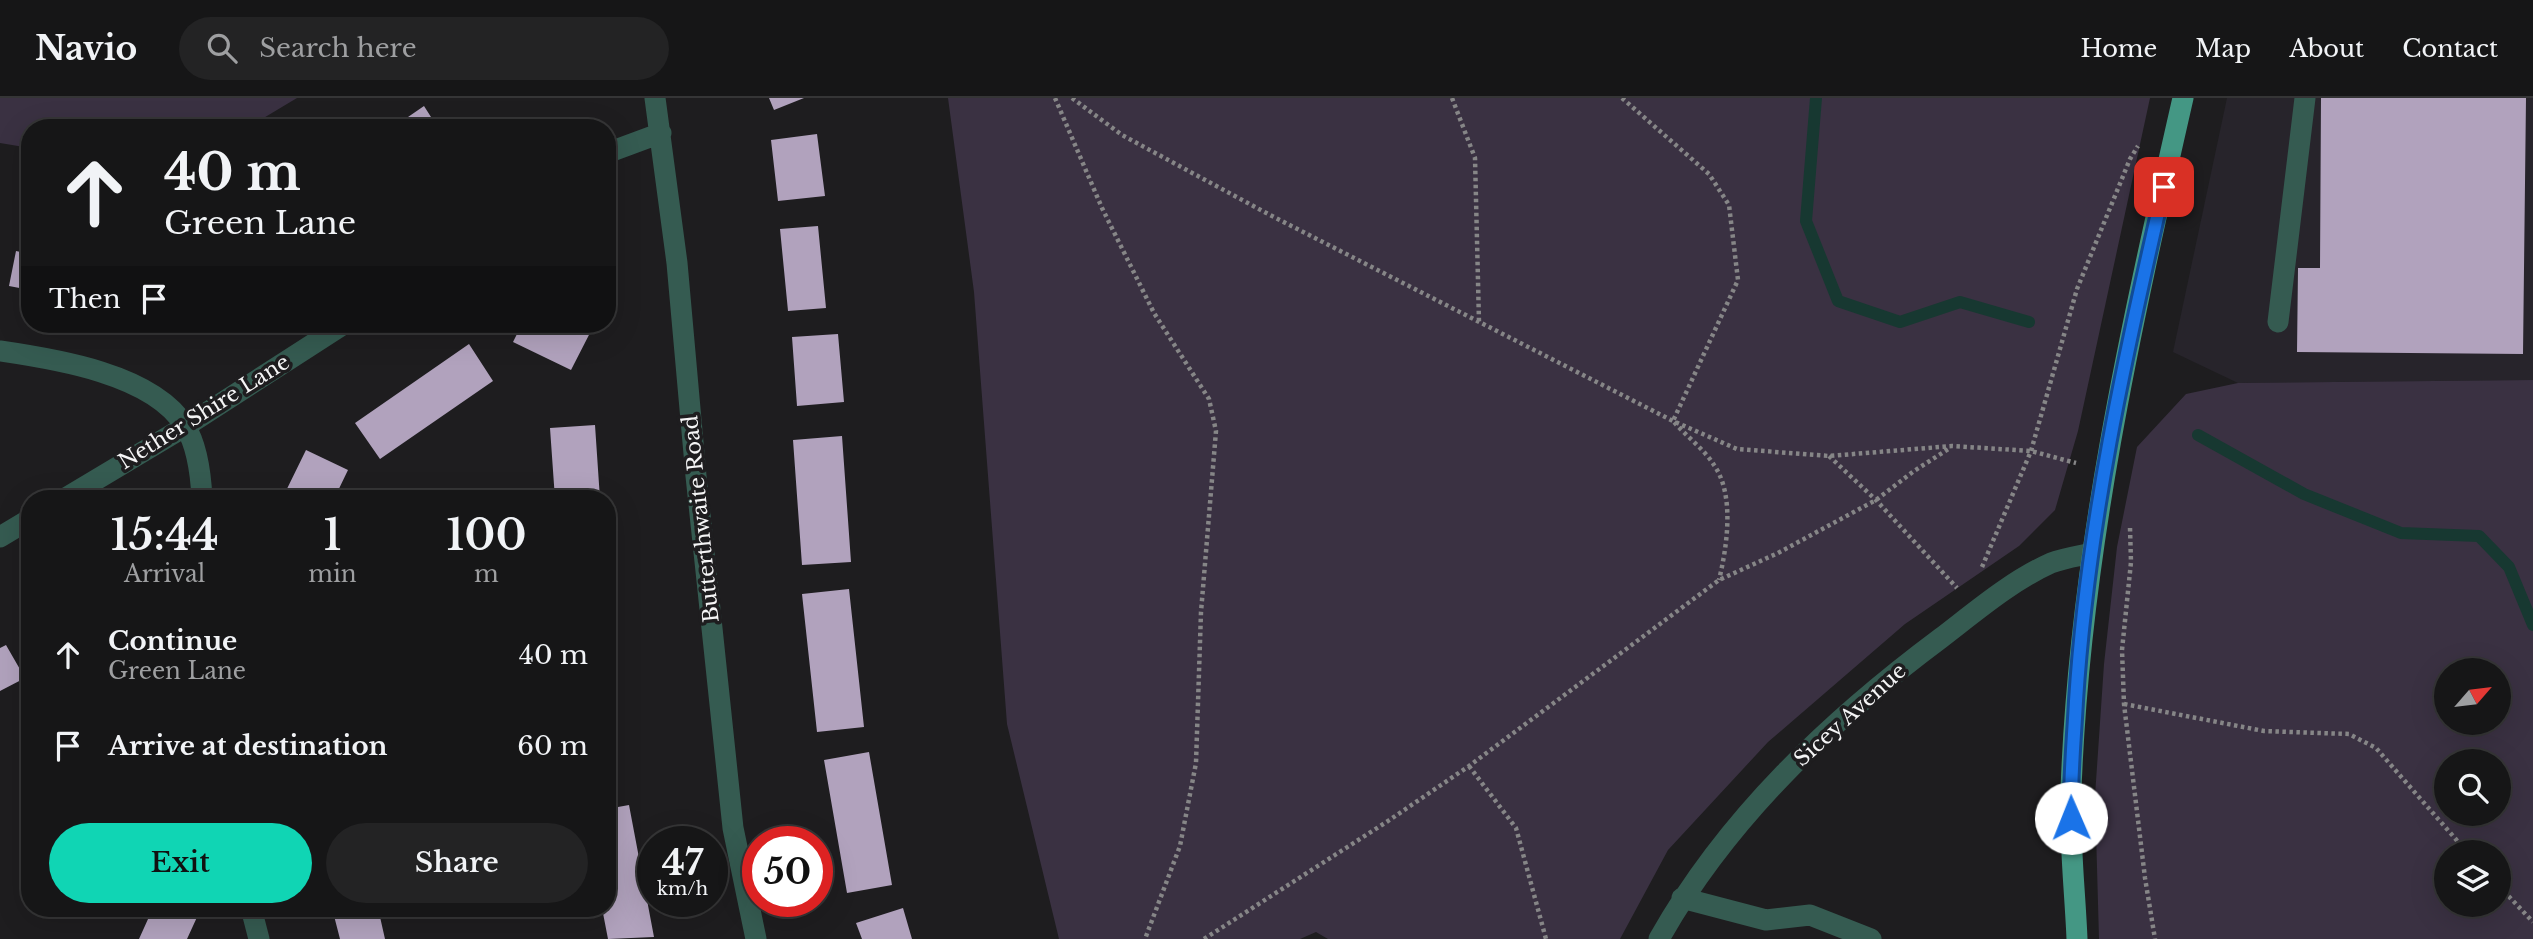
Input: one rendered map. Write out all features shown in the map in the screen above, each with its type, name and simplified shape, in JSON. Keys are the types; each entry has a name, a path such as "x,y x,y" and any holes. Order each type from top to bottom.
{"main road":[{"path":"2077,939 2070,794 2082,622 2106,466 2183,98"}],"street":[{"name":"Butterthwaite Road","path":"655,98 677,263 697,489 733,828 756,939"},
{"path":"2278,322 2305,98"},
{"path":"616,150 661,133"},
{"name":"Nether Shire Lane","path":"79,490 186,426 330,333"},
{"path":"0,351 112,374 167,406 186,426 200,490"},
{"path":"0,537 21,524"},
{"name":"Sicey Avenue","path":"1659,939 1682,898 1744,817 1819,740 1881,682 1973,605 2052,563 2092,553"},
{"path":"1682,898 1766,920 1810,915 1871,939"},
{"path":"253,917 259,939"}],"path":[{"path":"1055,98 1102,208 1154,313 1209,399 1216,431 1201,612 1196,763 1180,846 1145,939"},
{"path":"1072,98 1122,135 1270,215 1673,421 1737,449 1829,456 1952,446 2031,451 2074,463 2106,466"},
{"path":"1452,98 1475,158 1479,322"},
{"path":"1622,98 1709,174 1729,205 1738,280 1673,421"},
{"path":"1829,456 1876,500 1973,605 2031,451 2077,289 2130,159 2144,137"},
{"path":"1673,421 1714,464 1724,487 1728,542 1719,580"},
{"path":"1204,939 1469,766 1719,580 1778,553 1876,500 1952,446"},
{"path":"2130,526 2131,562 2122,650 2124,704 2155,939"},
{"path":"2124,704 2264,731 2349,734 2376,748 2456,840"},
{"path":"1469,766 1516,828 1546,939"},
{"path":"2511,899 2533,922"}],"shaded area":[{"path":"0,98 297,98 262,119 21,119 21,146 0,143"},
{"path":"948,98 2150,98 2078,431 2055,510 2019,546 1905,624 1768,742 1668,850 1620,939 1328,939 1316,932 1300,939 1059,939 1007,724 974,292"},
{"path":"2227,98 2533,98 2533,380 2238,383 2173,352"},
{"path":"2533,380 2533,939 2099,939 2095,796 2104,664 2117,547 2137,447 2186,394 2238,383"}],"building":[{"path":"769,98 804,98 774,110"},
{"path":"2321,98 2526,98 2523,354 2297,352 2298,268 2320,268"},
{"path":"424,106 432,119 405,119"},
{"path":"817,134 825,196 778,201 771,140"},
{"path":"818,226 826,308 788,311 780,229"},
{"path":"16,251 21,252 21,288 9,286"},
{"path":"518,333 590,333 571,370 513,342"},
{"path":"838,334 844,402 797,406 792,337"},
{"path":"469,344 493,381 380,459 355,423"},
{"path":"595,425 599,490 554,490 550,428"},
{"path":"842,436 851,562 802,565 793,440"},
{"path":"306,450 348,470 338,490 286,490"},
{"path":"849,589 864,727 817,732 802,594"},
{"path":"6,645 21,671 21,680 0,691 0,648"},
{"path":"869,752 892,885 847,893 824,760"},
{"path":"629,805 637,847 637,917 650,917 654,937 608,939 604,917 616,917 616,807"},
{"path":"903,908 912,939 862,939 856,923"},
{"path":"149,917 197,917 187,939 139,939"},
{"path":"334,917 380,917 385,939 340,939"}],"waterway":[{"path":"1816,98 1806,221 1838,301 1900,322 1960,302 2029,322"},
{"path":"2198,435 2304,494 2401,533 2479,536 2509,567 2533,625"}],"route":[{"path":"2071,818 2070,794 2082,622 2092,553 2135,318 2164,187"}]}
